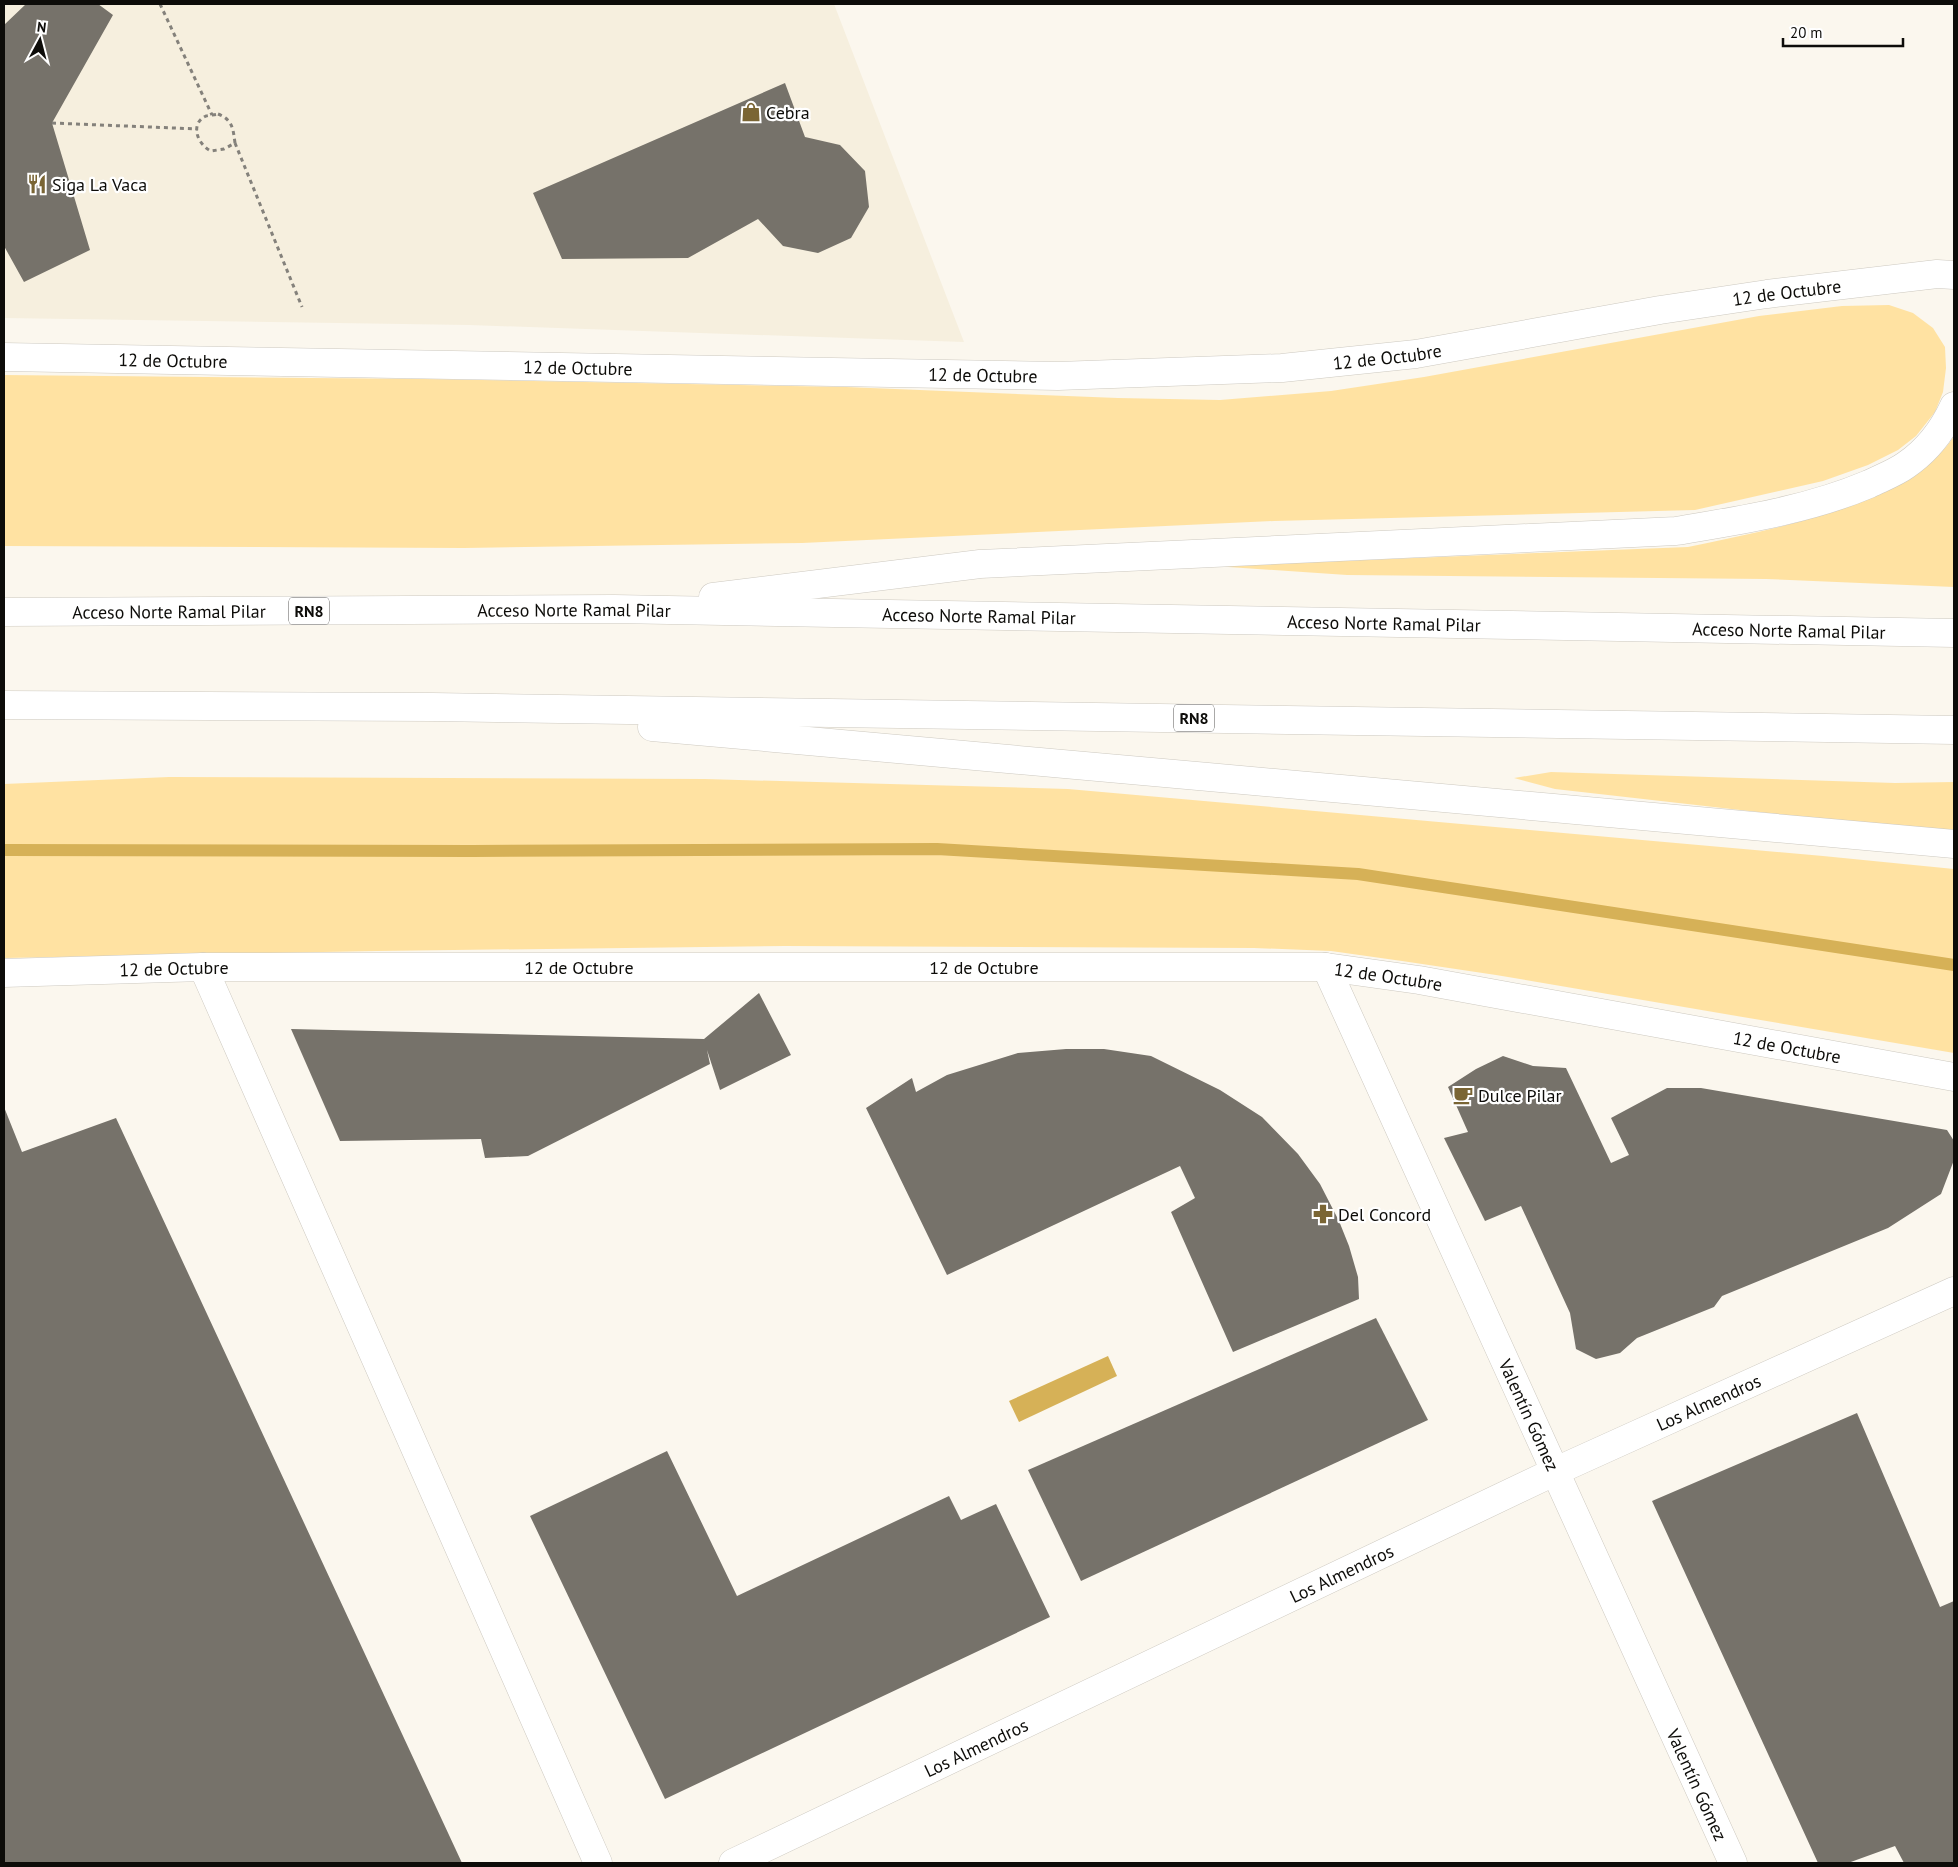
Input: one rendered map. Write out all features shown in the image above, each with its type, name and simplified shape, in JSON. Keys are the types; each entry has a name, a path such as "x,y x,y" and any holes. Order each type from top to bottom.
{"main road":[{"name":"12 de Octubre","path":"4,357 1058,376 1180,373 1282,368 1416,354 1660,310 1767,294 1937,274 1954,275"},
{"path":"614,609 980,564 1676,531 1742,520 1811,504 1848,492 1881,478 1906,465 1926,449 1944,428 1954,406"},
{"name":"Acceso Norte Ramal Pilar","path":"4,612 614,609 1954,633"},
{"name":"RN8","path":"4,705 433,707 1954,730"},
{"path":"433,707 1954,844"},
{"name":"12 de Octubre","path":"4,973 203,967 1326,968 1419,980 1954,1077"},
{"path":"203,967 598,1863"},
{"name":"Valentín Gómez","path":"1326,968 1733,1863"},
{"name":"Los Almendros","path":"733,1863 1556,1471 1954,1291"}],"path":[{"path":"160,4 212,115"},
{"path":"235,143 224,149 212,151 201,144 198,138 198,129 201,121 206,116 218,114 229,119 234,129 235,143 302,308"},
{"path":"52,122 198,129"}],"shaded area":[{"path":"4,4 834,4 964,342 469,325 4,318"},
{"path":"1889,305 1913,313 1933,328 1945,347 1946,368 1943,392 1935,412 1916,436 1898,450 1868,465 1823,481 1695,510 1274,521 802,543 464,548 4,546 4,375 425,379 846,387 1118,398 1220,400 1331,391 1424,377 1759,316 1842,306"},
{"path":"1954,436 1954,587 1766,579 1347,575 1214,566 1688,547 1802,521 1857,502 1884,490 1922,468 1940,454"},
{"path":"1551,772 1895,783 1954,782 1954,831 1819,819 1555,789 1514,778"},
{"path":"169,777 705,779 1068,789 1954,869 1954,1053 1496,975 1331,951 1254,948 785,946 4,958 4,784"},
{"path":"1108,1356 1117,1376 1019,1422 1009,1401"}],"building":[{"name":"Siga La Vaca","path":"26,4 98,4 113,15 52,123 90,250 24,282 4,246 4,25"},
{"path":"785,83 805,137 840,145 865,171 869,207 851,238 818,253 783,246 758,219 688,258 562,259 533,193"},
{"path":"759,993 791,1055 720,1090 707,1050 710,1064 528,1156 485,1158 481,1139 340,1141 291,1029 704,1039"},
{"path":"1066,1049 1104,1049 1151,1056 1220,1090 1262,1117 1298,1154 1320,1184 1339,1221 1349,1246 1358,1277 1359,1299 1233,1352 1171,1212 1195,1198 1180,1166 947,1275 866,1108 912,1078 916,1092 947,1075 1018,1053"},
{"path":"1503,1056 1533,1066 1566,1068 1611,1163 1629,1155 1611,1118 1667,1088 1701,1088 1947,1130 1954,1141 1954,1160 1941,1194 1888,1228 1722,1296 1714,1307 1637,1338 1620,1353 1596,1359 1576,1349 1570,1313 1521,1206 1485,1221 1444,1138 1468,1132 1448,1087 1476,1069"},
{"path":"4,1107 22,1152 116,1118 462,1863 4,1863"},
{"path":"1376,1318 1428,1420 1081,1581 1028,1470"},
{"path":"1857,1413 1940,1607 1954,1601 1954,1863 1904,1863 1895,1846 1848,1863 1818,1863 1652,1501"},
{"path":"667,1451 737,1596 949,1496 961,1520 996,1504 1050,1617 665,1799 530,1516"}],"waterway":[{"path":"4,850 472,851 937,849 1358,874 1954,965"}],"place":[{"name":"Cebra","path":"751,112"},
{"name":"Siga La Vaca","path":"37,184"},
{"name":"Dulce Pilar","path":"1463,1095"},
{"name":"Del Concord","path":"1323,1214"}]}
